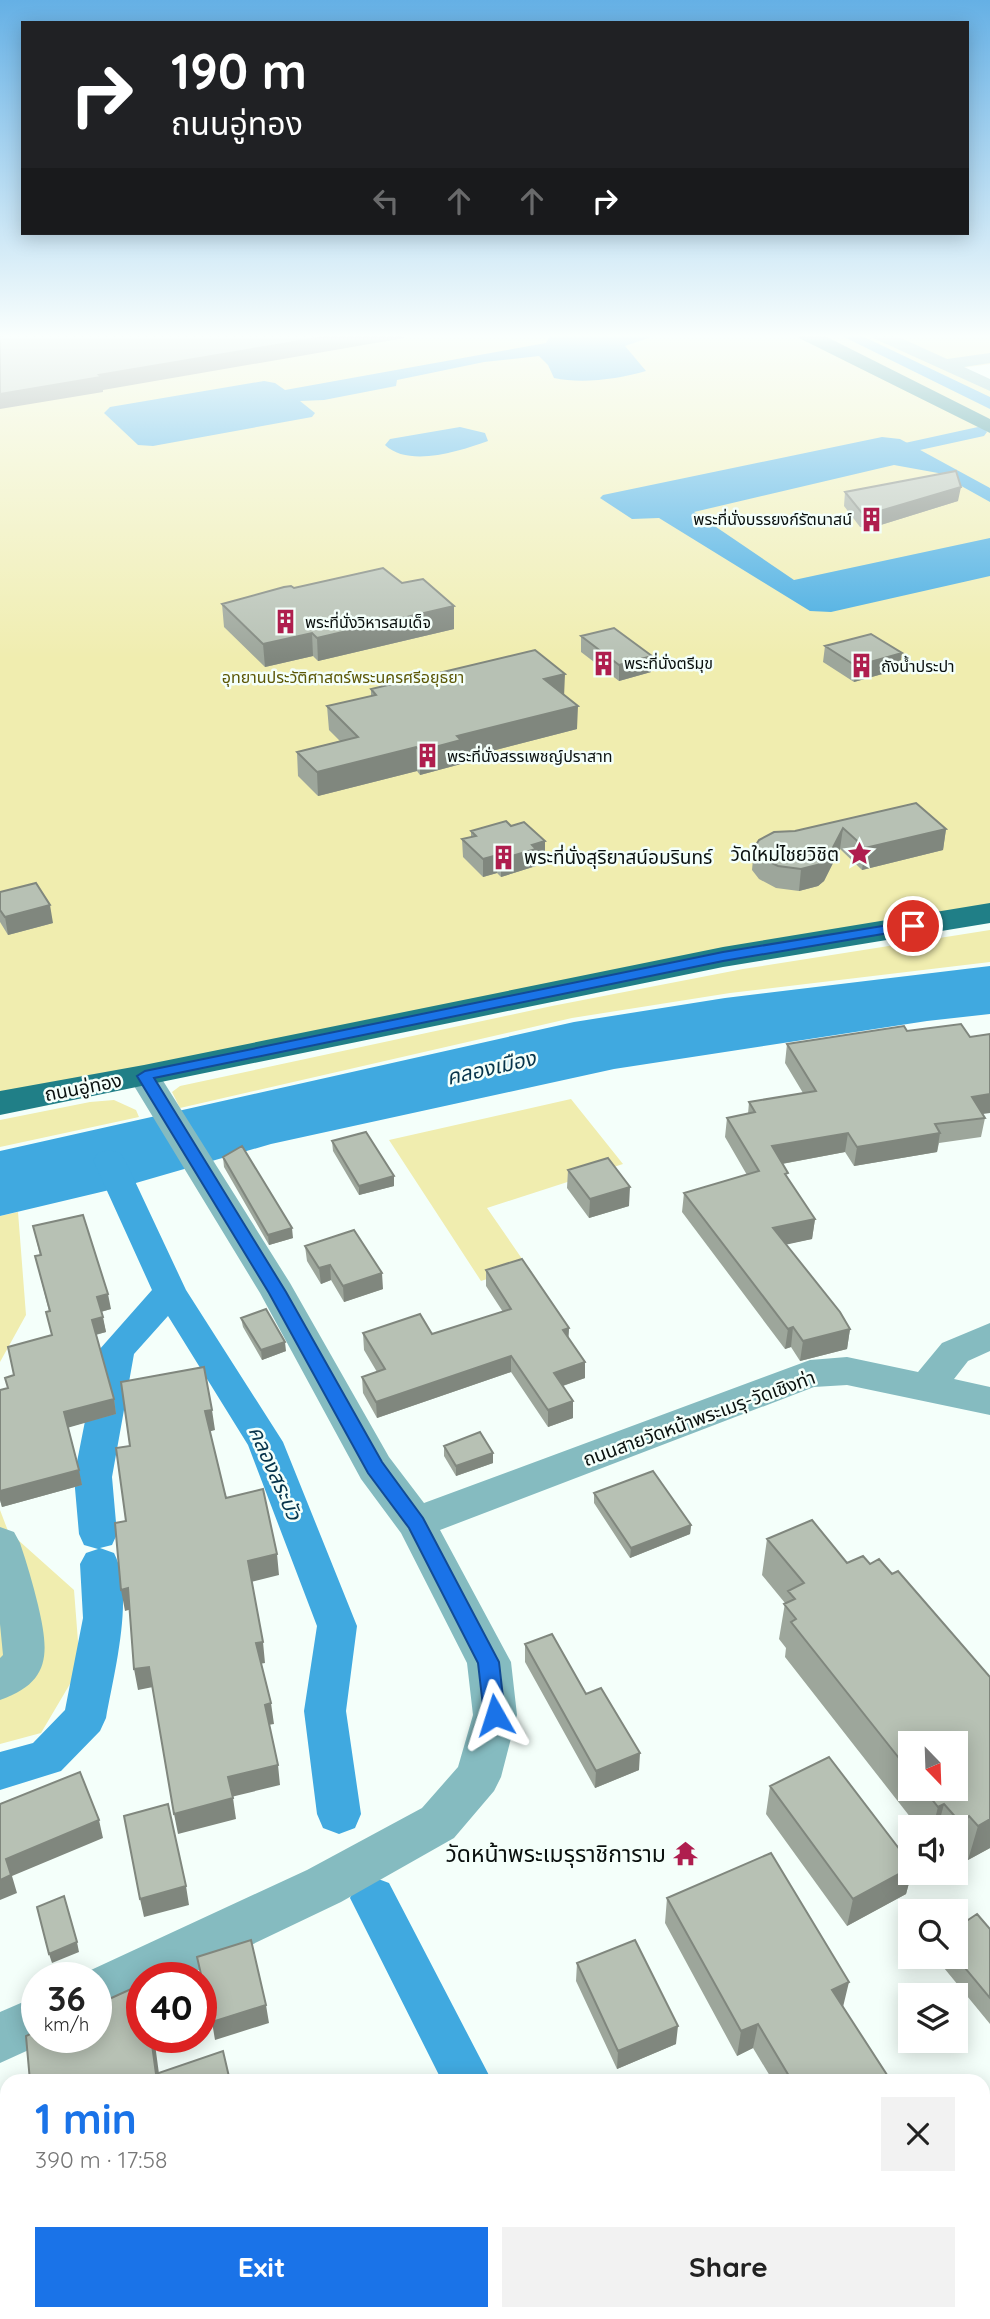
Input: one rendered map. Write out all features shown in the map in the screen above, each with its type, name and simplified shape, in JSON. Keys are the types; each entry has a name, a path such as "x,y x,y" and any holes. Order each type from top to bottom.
{"main road":[{"name":"ถนนอู่ทอง","path":"0,1103 152,1086 723,957 990,913"}],"street":[{"path":"112,1985 324,1886 438,1823 478,1777 495,1715 489,1662 416,1523 375,1468 277,1292 152,1086"},
{"path":"925,1389 955,1352 990,1336"},
{"name":"ถนนสายวัดหน้าพระเมรุ-วัดเชิงท่า","path":"416,1523 810,1374 847,1371 990,1401"},
{"path":"0,1542 9,1571 26,1653 17,1671 0,1682"},
{"path":"0,2038 21,2028"}],"green space":[{"name":"อุทยานประวัติศาสตร์พระนครศรีอยุธยา","path":"0,442 990,442 990,906 0,1095"},
{"path":"990,930 990,962 730,993 572,1018 180,1108 172,1092 180,1086 552,1006 743,969"},
{"path":"571,1099 623,1164 487,1208 527,1266 481,1281 389,1140"},
{"path":"114,1100 136,1110 139,1117 0,1147 0,1120 90,1102"},
{"path":"18,1212 26,1315 0,1362 0,1216"},
{"path":"0,1510 8,1531 74,1590 80,1667 41,1733 0,1744"}],"water":[{"path":"135,442 174,442 153,446 138,445"},
{"path":"387,442 484,442 449,453 421,456 395,452 385,445"},
{"path":"857,442 906,442 990,488 990,502 938,473 894,465 694,512 794,580 990,538 990,576 831,612 810,611 659,518 632,519 600,498 603,495"},
{"name":"คลองเมือง","path":"990,966 990,1014 927,1021 614,1069 271,1144 122,1187 0,1216 0,1151 574,1022 725,998"}],"building":[{"path":"956,471 961,487 873,513 862,513 845,492"},
{"path":"383,568 402,583 423,579 454,606 317,638 312,633 263,644 222,604 284,587 294,588"},
{"path":"614,628 652,656 619,665 581,636"},
{"path":"871,634 902,653 856,666 825,646"},
{"path":"535,650 565,674 544,679 578,706 457,736 461,740 420,751 416,747 317,772 297,752 358,737 327,706 376,695 371,689"},
{"path":"916,803 946,829 865,848 843,828 827,859 821,864 801,869 778,866 761,858 754,848 759,840 774,832 795,831"},
{"path":"506,821 511,826 524,822 545,841 532,845 536,849 501,859 497,855 483,859 462,839 476,836 471,831"},
{"path":"36,883 50,905 5,917 0,910 0,892"},
{"path":"961,1024 970,1037 990,1034 990,1094 972,1097 985,1118 935,1124 940,1133 857,1147 848,1133 772,1146 788,1173 785,1174 815,1219 773,1228 840,1312 850,1329 803,1341 793,1327 788,1329 684,1193 759,1171 727,1118 755,1112 749,1102 816,1091 787,1044 904,1026 907,1031"},
{"path":"366,1132 394,1176 359,1186 332,1141"},
{"path":"242,1146 292,1228 268,1235 223,1157"},
{"path":"608,1158 630,1187 590,1199 568,1170"},
{"path":"83,1215 108,1294 97,1297 103,1317 92,1320 114,1399 64,1412 79,1470 0,1491 0,1390 8,1388 5,1378 14,1375 8,1347 52,1335 46,1312 50,1311 35,1256 41,1255 33,1226"},
{"path":"354,1230 382,1273 343,1286 330,1265 319,1268 305,1246"},
{"path":"522,1259 569,1328 563,1330 585,1362 554,1373 573,1401 548,1410 511,1356 376,1402 362,1377 385,1369 363,1333 420,1314 432,1334 511,1309 486,1270"},
{"path":"266,1309 285,1342 261,1350 241,1318"},
{"path":"204,1367 212,1410 205,1411 226,1498 263,1489 277,1554 248,1561 263,1642 256,1643 271,1703 265,1705 278,1765 228,1777 233,1798 174,1814 149,1667 134,1669 128,1588 121,1590 115,1523 126,1521 116,1448 130,1446 121,1382"},
{"path":"480,1432 493,1453 456,1466 444,1446"},
{"path":"653,1471 691,1525 631,1548 594,1493"},
{"path":"812,1520 847,1563 863,1556 870,1564 879,1559 892,1574 898,1571 990,1677 990,1819 978,1826 968,1815 954,1815 944,1804 938,1807 933,1801 968,1801 968,1731 898,1731 898,1757 791,1622 796,1619 784,1604 795,1599 788,1591 804,1583 767,1539"},
{"path":"552,1634 586,1694 601,1688 640,1753 596,1771 525,1644"},
{"path":"829,1757 898,1847 898,1875 853,1899 770,1786"},
{"path":"80,1772 99,1820 6,1859 11,1875 0,1880 0,1804"},
{"path":"168,1804 186,1886 140,1899 124,1816"},
{"path":"771,1853 849,1982 832,1990 886,2074 788,2074 758,2024 741,2031 667,1898"},
{"path":"64,1896 77,1942 49,1954 37,1907"},
{"path":"977,1914 990,1929 990,1998 966,1969 968,1969 968,1920"},
{"path":"251,1940 266,2005 217,2020 217,1962 198,1962 197,1957"},
{"path":"635,1940 678,2026 618,2051 577,1963"},
{"path":"126,1991 126,2053 153,2053 156,2074 29,2074 28,2053 112,2053 112,1998"},
{"path":"223,2051 228,2074 156,2074"}],"waterway":[{"path":"897,450 932,442"},
{"name":"คลองสระบัว","path":"109,1160 170,1292"},
{"path":"98,1534 93,1477 117,1350 170,1292"},
{"name":"คลองสระบัว","path":"170,1292 265,1442 337,1626 325,1711 339,1814"},
{"path":"0,1771 46,1758 85,1718 103,1618 100,1564"},
{"name":"คลองสระบัว","path":"373,1898 464,2074"}],"place":[{"name":"พระที่นั่งบรรยงก์รัตนาสน์","path":"872,519"},
{"name":"พระที่นั่งวิหารสมเด็จ","path":"285,622"},
{"name":"พระที่นั่งตรีมุข","path":"604,663"},
{"name":"ถังน้ำประปา","path":"861,666"},
{"name":"พระที่นั่งสรรเพชญ์ปราสาท","path":"427,756"},
{"name":"วัดใหม่ไชยวิชิต","path":"859,854"},
{"name":"พระที่นั่งสุริยาสน์อมรินทร์","path":"504,857"},
{"name":"วัดหน้าพระเมรุราชิการาม","path":"686,1854"}],"route":[{"path":"495,1715 489,1662 416,1523 375,1468 277,1292 145,1076 723,957 913,926"}]}
